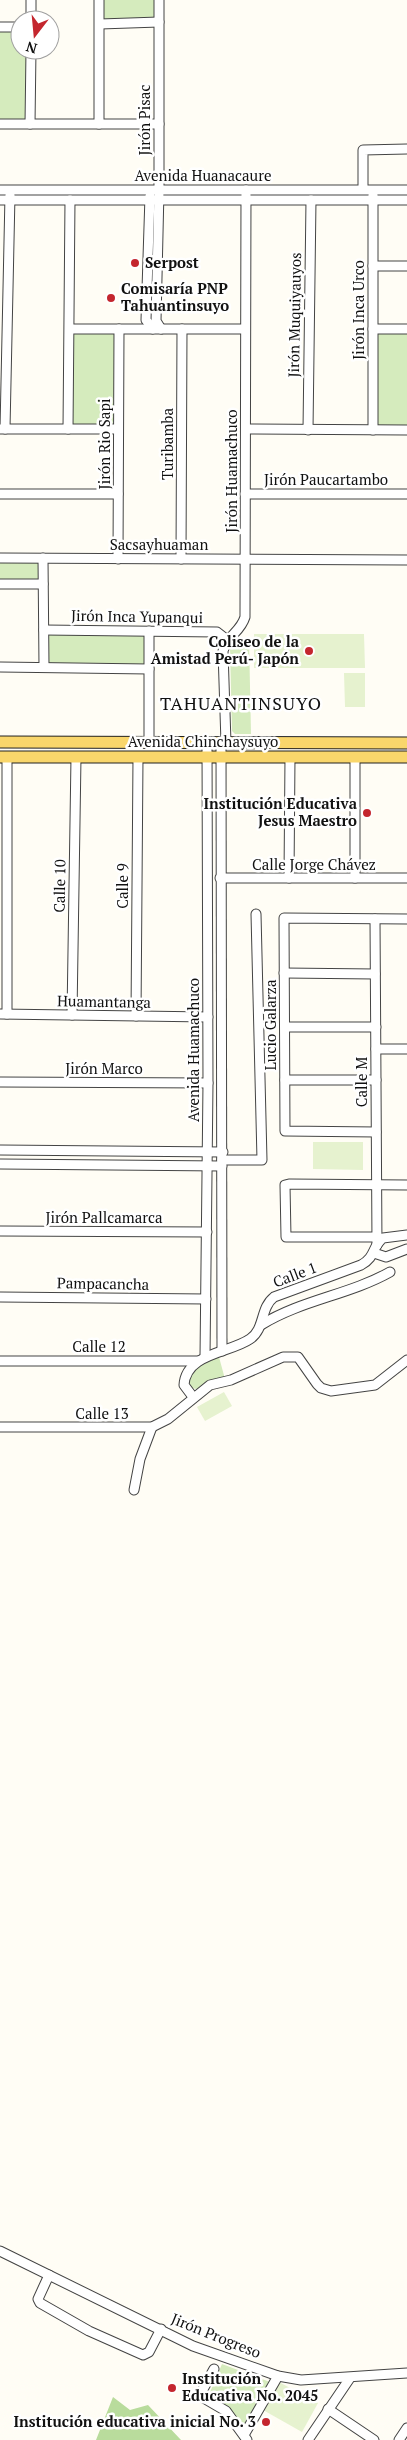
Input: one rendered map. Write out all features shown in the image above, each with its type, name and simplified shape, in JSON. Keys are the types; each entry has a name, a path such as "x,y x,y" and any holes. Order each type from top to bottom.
{"main road":[{"name":"Avenida Chinchaysuyo","path":"0,742 407,743"},
{"name":"Avenida Chinchaysuyo","path":"3,757 407,757"}],"street":[{"path":"99,124 100,0"},
{"name":"Jirón Pisac","path":"157,329 146,320 159,124 159,0"},
{"path":"100,24 159,22"},
{"path":"30,60 30,124"},
{"path":"0,124 159,124"},
{"path":"363,189 362,152 364,149 407,149"},
{"path":"5,190 10,200 2,429 118,430"},
{"name":"Avenida Huanacaure","path":"5,190 407,190"},
{"name":"Jirón Huamachuco","path":"226,639 238,630 245,617 246,190"},
{"name":"Jirón Inca Urco","path":"373,190 373,430"},
{"name":"Avenida Huanacaure","path":"0,200 407,200"},
{"path":"68,429 70,200"},
{"name":"Jirón Muquiyauyos","path":"308,430 311,200"},
{"path":"373,266 407,266"},
{"path":"70,329 245,328"},
{"name":"Jirón Rio Sapi","path":"118,559 119,329"},
{"name":"Turibamba","path":"181,559 182,329"},
{"path":"373,329 407,329"},
{"path":"246,430 407,430"},
{"path":"0,494 118,494"},
{"name":"Jirón Paucartambo","path":"245,494 407,494"},
{"name":"Sacsayhuaman","path":"0,558 407,560"},
{"path":"43,558 44,667"},
{"path":"0,584 43,584"},
{"name":"Jirón Inca Yupanqui","path":"44,630 217,632 226,639"},
{"path":"149,631 149,743"},
{"path":"224,743 223,650 226,639"},
{"path":"0,667 149,669"},
{"name":"Avenida Huamachuco","path":"202,1359 206,1299 208,1166 207,743"},
{"name":"Avenida Huamachuco","path":"222,1351 220,878 221,757 224,743"},
{"path":"3,757 3,1014"},
{"name":"Calle 10","path":"72,1015 76,757"},
{"name":"Calle 9","path":"136,1016 138,757"},
{"path":"289,878 290,757"},
{"path":"355,757 355,878"},
{"name":"Calle Jorge Chávez","path":"220,878 407,878"},
{"path":"0,1150 207,1152 222,1159 262,1160 256,914"},
{"name":"Lucio Galarza","path":"375,919 284,918 284,973 285,1132 376,1132"},
{"path":"375,919 407,919"},
{"name":"Calle M","path":"375,919 375,1245"},
{"path":"284,973 375,974"},
{"name":"Huamantanga","path":"3,1014 208,1017"},
{"path":"285,1027 376,1027"},
{"path":"376,1049 407,1049"},
{"path":"285,1080 376,1080"},
{"name":"Jirón Marco","path":"0,1082 208,1083"},
{"path":"0,1164 208,1166 222,1159"},
{"path":"407,1185 285,1185 286,1237 375,1245 386,1257 407,1249"},
{"name":"Jirón Pallcamarca","path":"0,1231 207,1232"},
{"name":"Calle 1","path":"202,1359 250,1340 256,1335 266,1307 274,1297 361,1265 371,1259 375,1245 383,1238 407,1235"},
{"path":"261,1325 284,1312 372,1282 390,1272"},
{"name":"Pampacancha","path":"0,1296 206,1299"},
{"path":"134,1490 140,1460 152,1427 168,1419 210,1385 231,1380 290,1356 298,1357 321,1388 331,1390 375,1385 407,1360"},
{"path":"193,1397 185,1389 184,1380 189,1369 202,1359"},
{"name":"Calle 12","path":"0,1361 202,1359"},
{"name":"Calle 13","path":"0,1427 152,1427"},
{"name":"Jirón Progreso","path":"0,2251 193,2346 278,2376 301,2380 407,2374"},
{"path":"49,2275 38,2299 40,2303 89,2331 143,2355 149,2352 160,2329"},
{"path":"214,2369 202,2391 202,2396 226,2411 246,2437 278,2376"},
{"path":"308,2440 350,2378"},
{"path":"328,2409 374,2440"},
{"path":"399,2440 407,2428"}],"green space":[{"path":"103,0 156,0 156,19 103,19"},
{"path":"0,31 10,31 10,60 26,60 26,121 0,121"},
{"path":"72,332 116,332 116,426 71,426"},
{"path":"373,332 407,332 407,427 373,427"},
{"path":"0,561 39,561 40,582 0,581"},
{"path":"46,632 146,633 146,667 46,665"},
{"name":"Coliseo de la Amistad Perú- Japón","path":"254,634 364,634 365,668 254,668"},
{"path":"249,639 251,734 235,734 232,731 230,648"},
{"path":"344,673 365,673 365,707 345,707"},
{"path":"313,1142 363,1142 363,1170 313,1169"},
{"path":"219,1357 225,1379 210,1381 197,1389 191,1388 189,1382 194,1372 201,1366"},
{"path":"224,1392 232,1406 205,1421 197,1407"},
{"path":"222,2364 270,2382 248,2423 240,2423 230,2411 208,2397"},
{"path":"279,2382 318,2403 302,2432 263,2410"},
{"path":"113,2397 130,2410 148,2405 181,2440 96,2440"}],"place":[{"name":"Serpost","path":"135,263"},
{"name":"Comisaría PNP Tahuantinsuyo","path":"111,298"},
{"name":"Coliseo de la Amistad Perú- Japón","path":"309,651"},
{"name":"Institución Educativa Jesus Maestro","path":"367,813"},
{"name":"Institución Educativa No. 2045","path":"172,2388"},
{"name":"Institución educativa inicial No. 3","path":"266,2422"}],"district":[{"name":"TAHUANTINSUYO","path":"241,704"}]}
